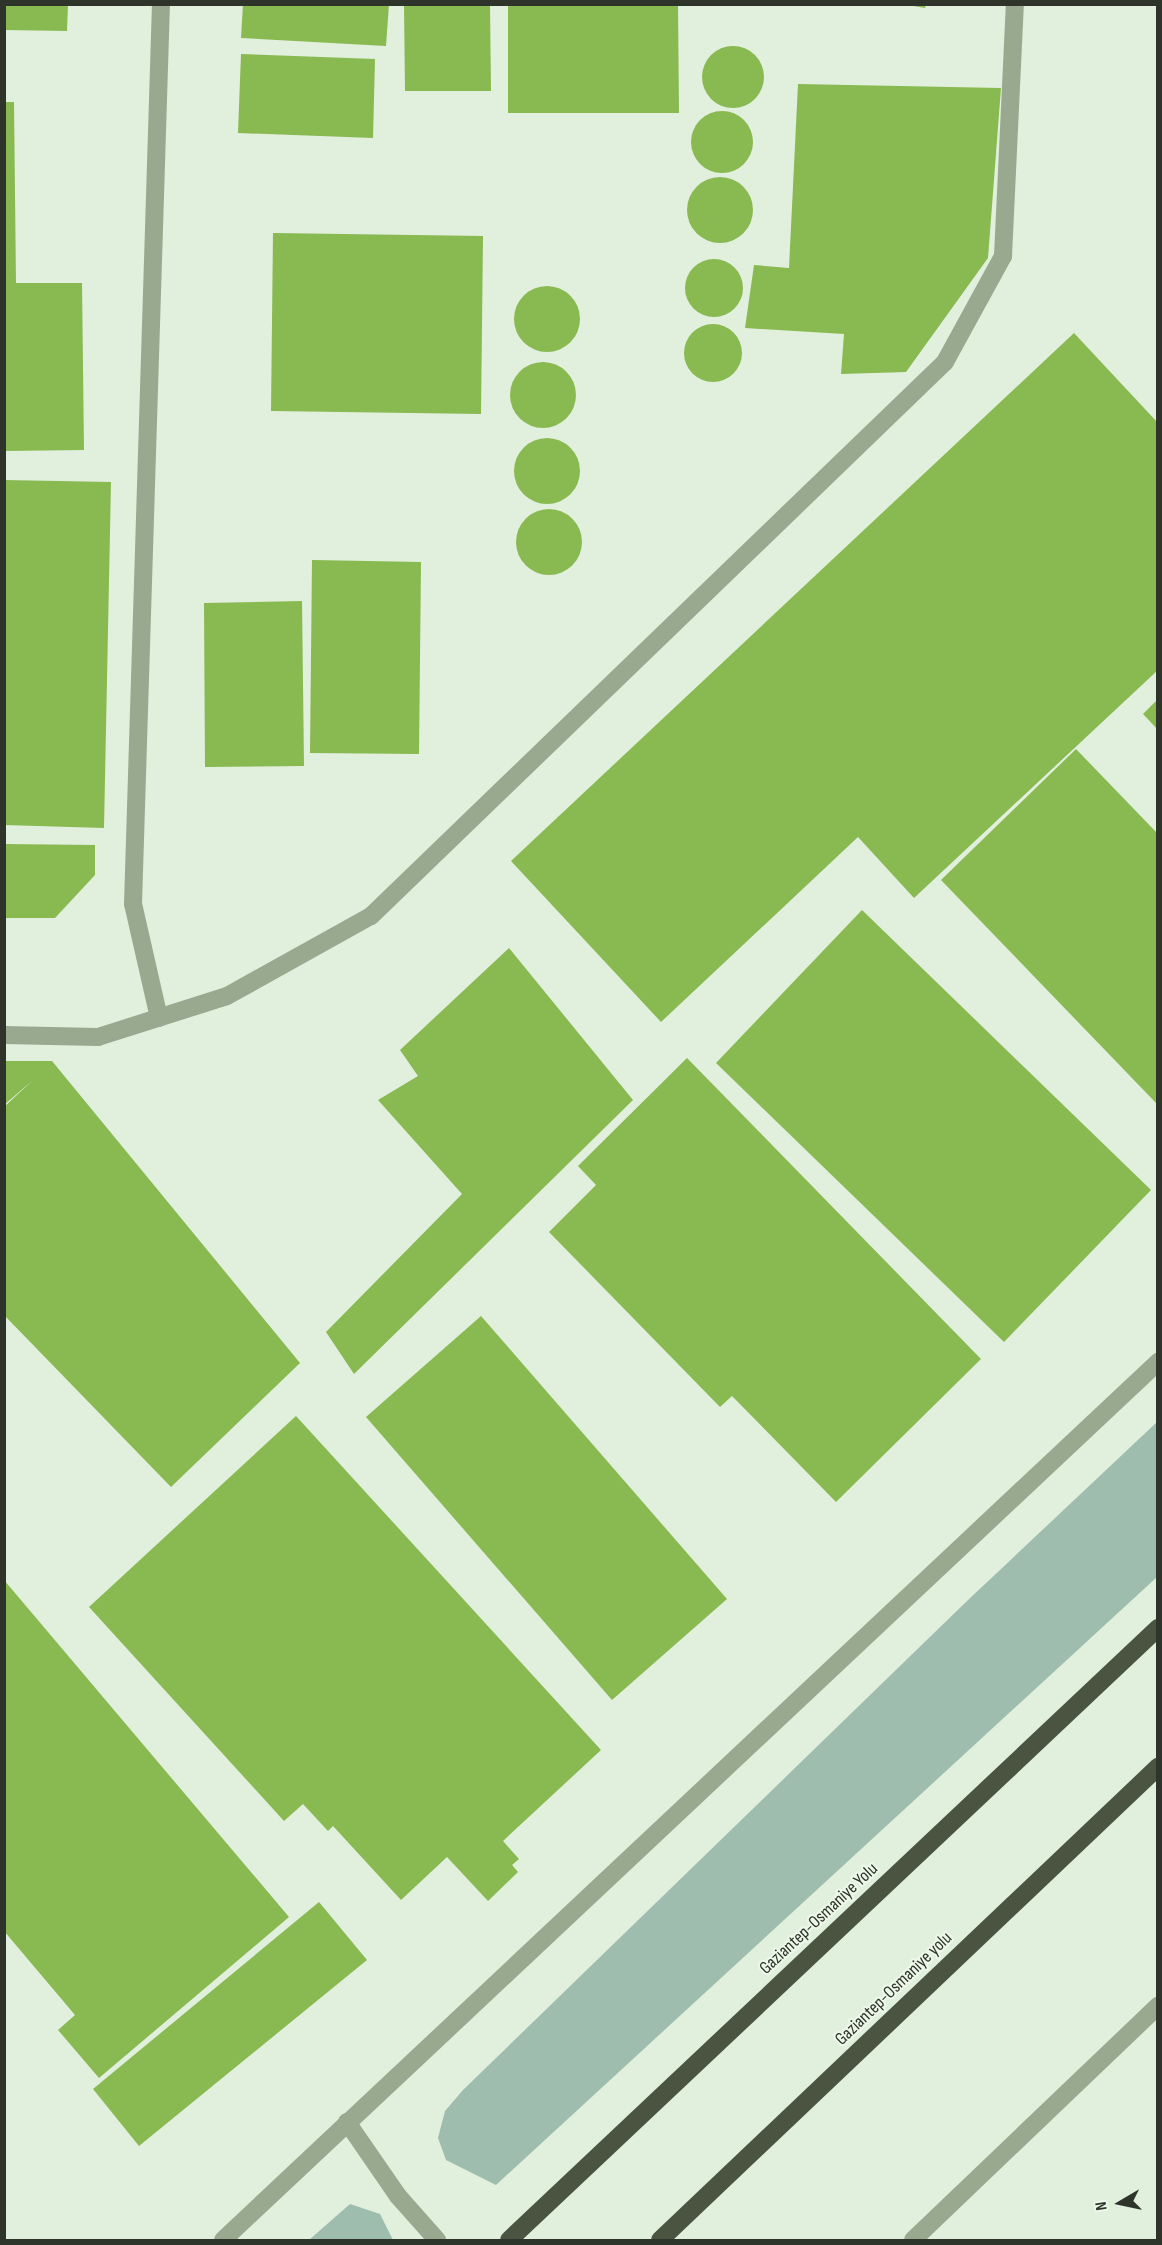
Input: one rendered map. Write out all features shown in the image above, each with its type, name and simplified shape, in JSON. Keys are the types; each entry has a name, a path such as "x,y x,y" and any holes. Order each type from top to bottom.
{"highway":[{"name":"Gaziantep-Osmaniye Yolu","path":"509,2241 1158,1628"},
{"name":"Gaziantep-Osmaniye yolu","path":"660,2241 1158,1767"}],"street":[{"path":"159,1018 133,904 161,4"},
{"path":"4,1035 98,1036 227,996 371,916 945,362 1003,256 1015,4"},
{"path":"223,2241 346,2122 1158,1362"},
{"path":"913,2241 1158,2006"},
{"path":"346,2122 398,2196 437,2241"}],"green space":[{"path":"1157,1422 1157,1577 496,2185 446,2160 438,2138 445,2111 463,2090 967,1601"},
{"path":"350,2204 380,2214 393,2240 309,2240"}],"building":[{"path":"4,4 68,4 67,31 4,30"},
{"path":"243,4 389,4 386,46 241,38"},
{"path":"902,4 926,4 925,8"},
{"path":"404,5 490,5 491,91 405,91"},
{"path":"508,5 678,5 679,113 508,113"},
{"path":"733,46 755,55 764,77 755,99 733,108 711,99 702,77 711,55"},
{"path":"241,54 375,59 373,138 238,133"},
{"path":"798,84 1001,88 988,258 906,372 841,374 844,334 745,328 754,265 789,268"},
{"path":"4,102 14,102 16,283 82,283 84,450 4,451"},
{"path":"722,111 734,113 744,120 751,130 753,142 751,154 744,164 734,171 722,173 710,171 700,164 693,154 691,142 693,130 700,120 710,113"},
{"path":"720,177 733,179 748,192 753,210 751,223 738,238 720,243 707,241 692,228 687,210 689,197 702,182"},
{"path":"273,233 483,236 481,414 271,411"},
{"path":"714,259 725,261 738,272 743,288 741,299 730,312 714,317 703,315 690,304 685,288 687,277 698,264"},
{"path":"547,286 560,288 575,301 580,319 578,332 565,347 547,352 534,350 519,337 514,319 516,306 529,291"},
{"path":"713,324 724,326 737,337 742,353 740,364 729,377 713,382 702,380 689,369 684,353 686,342 697,329"},
{"path":"1074,333 1158,423 1158,670 914,898 858,837 661,1022 511,861"},
{"path":"543,362 556,364 571,377 576,395 574,408 561,423 543,428 530,426 515,413 510,395 512,382 525,367"},
{"path":"547,438 560,440 575,453 580,471 578,484 565,499 547,504 534,502 519,489 514,471 516,458 529,443"},
{"path":"4,480 111,482 104,828 4,825"},
{"path":"549,509 562,511 577,524 582,542 580,555 567,570 549,575 536,573 521,560 516,542 518,529 531,514"},
{"path":"312,560 421,562 419,754 310,753"},
{"path":"302,601 304,766 205,767 204,603"},
{"path":"1158,699 1158,730 1143,714"},
{"path":"1076,749 1158,834 1158,1105 941,880"},
{"path":"4,844 95,845 95,875 55,918 4,918"},
{"path":"862,910 1151,1190 1004,1342 716,1063"},
{"path":"509,948 633,1100 354,1374 326,1332 462,1194 378,1100 418,1076 400,1050"},
{"path":"687,1058 981,1359 836,1502 732,1396 720,1407 549,1232 596,1185 578,1166"},
{"path":"4,1061 52,1061 300,1363 171,1487 4,1315 4,1107 33,1080 4,1105"},
{"path":"481,1316 727,1599 612,1700 366,1417"},
{"path":"296,1416 601,1750 503,1841 519,1859 512,1865 518,1872 488,1901 447,1857 401,1900 333,1826 328,1831 303,1804 284,1821 89,1607"},
{"path":"4,1580 289,1917 99,2078 58,2030 75,2015 4,1931"},
{"path":"319,1902 367,1960 139,2146 93,2089"}]}
